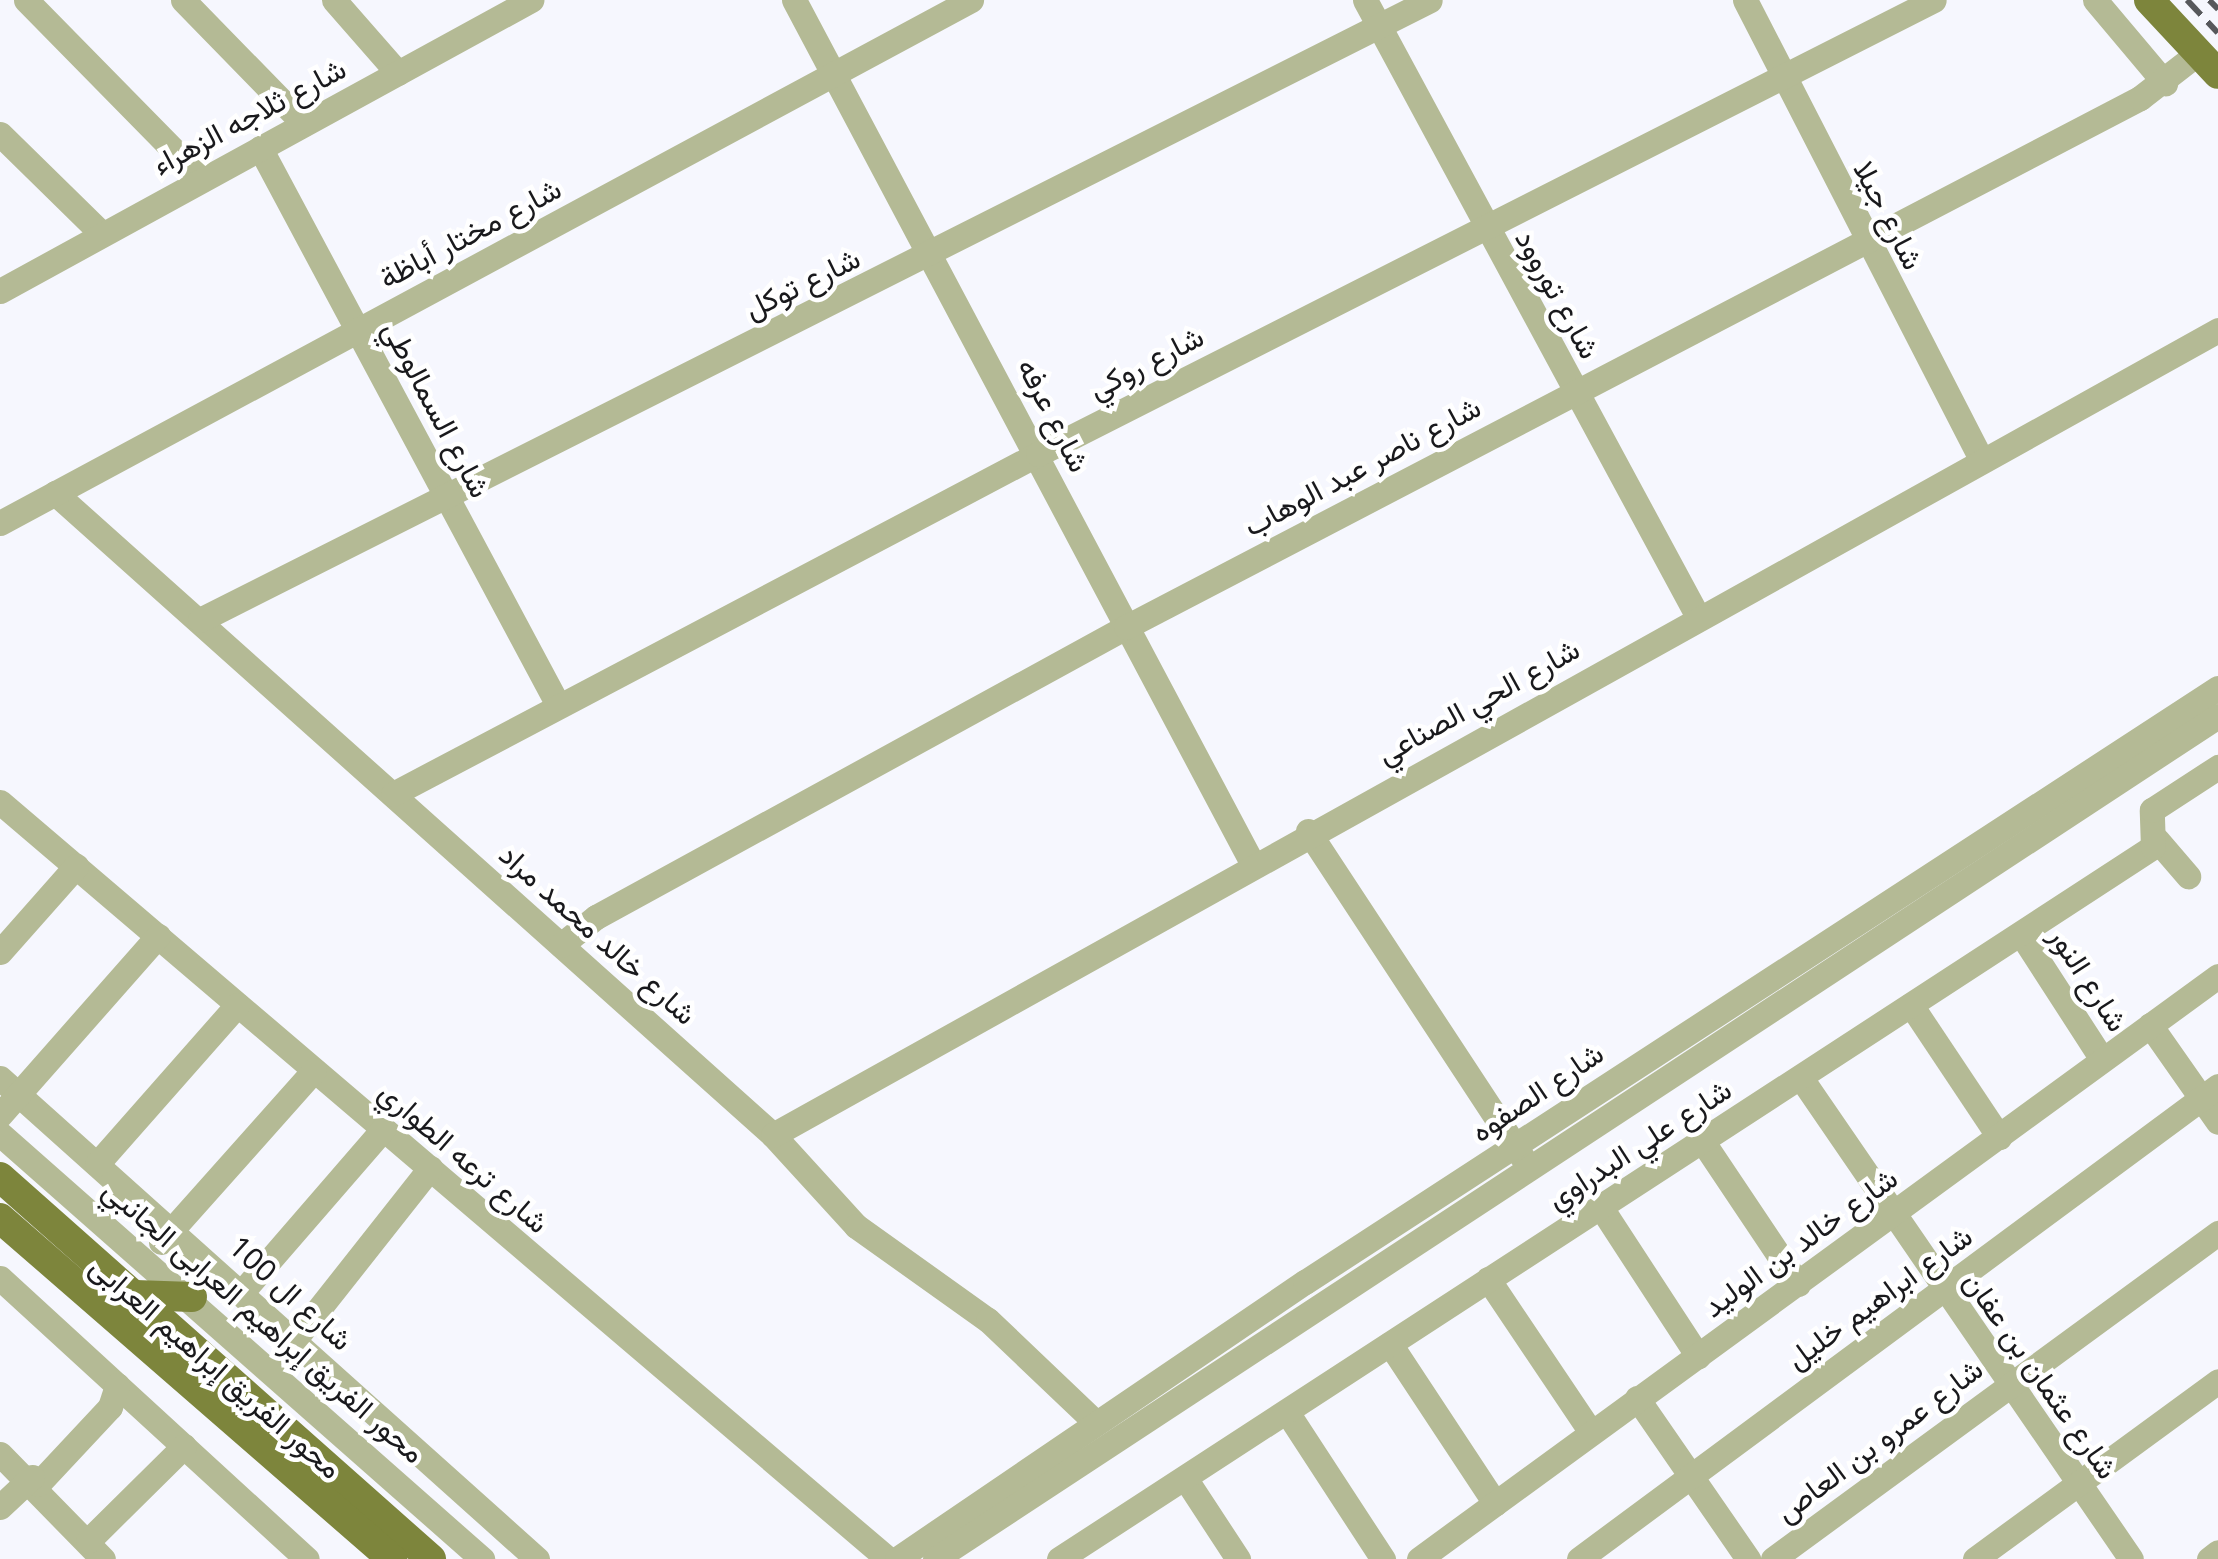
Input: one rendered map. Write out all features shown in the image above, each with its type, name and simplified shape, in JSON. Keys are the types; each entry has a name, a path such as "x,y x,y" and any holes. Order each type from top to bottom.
{"main road":[{"path":"2149,0 2207,64"},
{"name":"محور الفريق إبراهيم العرابى","path":"0,1178 431,1559"},
{"name":"محور الفريق إبراهيم العرابى","path":"0,1218 392,1559"},
{"path":"135,1295 192,1297"}],"street":[{"path":"26,0 202,178"},
{"path":"183,0 304,124"},
{"path":"334,0 398,73"},
{"name":"شارع عرفه","path":"794,0 934,254 1252,862"},
{"name":"شارع مختار أباظة","path":"0,523 971,0"},
{"name":"شارع توروود","path":"1364,0 1698,617"},
{"name":"شارع توكل","path":"200,620 934,254 1430,0"},
{"name":"شارع جيلا","path":"1746,0 1867,247 1980,458"},
{"name":"شارع روكي","path":"393,794 557,702 1038,454 1934,0"},
{"path":"2096,0 2165,82"},
{"name":"شارع ثلاجه الزهراء","path":"1,289 519,3"},
{"name":"شارع ناصر عبد الوهاب","path":"561,946 596,917 1126,627 1574,390 1867,247 2165,82 2207,64"},
{"path":"0,134 100,232"},
{"name":"شارع السمالوطي","path":"260,148 557,702"},
{"name":"شارع الحي الصناعي","path":"773,1135 1252,862 2218,330"},
{"name":"شارع خالد محمد مراد","path":"55,493 773,1135 856,1226 988,1320 1096,1423"},
{"name":"شارع الصفوه","path":"935,1559 1522,1156 2218,688"},
{"name":"شارع الصفوه","path":"897,1559 1096,1423 2218,716"},
{"path":"2188,876 2156,840 2152,810 2218,767"},
{"name":"شارع ترعه الطواري","path":"0,802 888,1559"},
{"path":"1308,831 1522,1156"},
{"name":"شارع علي البدراوي","path":"1059,1559 1488,1279 1602,1210 2021,934 2156,840"},
{"path":"0,952 76,866"},
{"name":"شارع النور","path":"2021,934 2102,1059"},
{"path":"0,1115 9,1086 158,936"},
{"name":"شارع خالد بن الوليد","path":"1419,1559 2218,976"},
{"path":"98,1164 238,1005"},
{"path":"1911,1005 1999,1137"},
{"path":"2150,1025 2210,1092 2218,1122"},
{"path":"148,1258 314,1070"},
{"name":"شارع عثمان بن عفان","path":"1800,1078 1890,1216 2131,1559"},
{"name":"شارع ال 100","path":"9,1086 537,1559"},
{"name":"شارع ابراهيم خليل","path":"1578,1559 2210,1092"},
{"path":"242,1292 383,1129"},
{"name":"محور الفريق إبراهيم العرابى الجانبي","path":"0,1134 148,1258 482,1559"},
{"path":"1704,1142 1798,1284"},
{"path":"272,1368 430,1168"},
{"path":"1602,1210 1698,1356"},
{"name":"شارع عمرو بن العاص","path":"1773,1559 2218,1234"},
{"path":"0,1278 307,1559"},
{"path":"1488,1279 1590,1431"},
{"path":"1390,1344 1495,1503"},
{"path":"1975,1559 2218,1381"},
{"path":"0,1508 35,1481 110,1407 117,1385"},
{"path":"1637,1398 1748,1559"},
{"path":"1287,1412 1382,1559"},
{"path":"0,1454 35,1481 90,1552 184,1446"},
{"path":"1185,1478 1238,1559"},
{"path":"2208,1559 2218,1552"}],"railway":[{"path":"2187,0 2218,33"},
{"path":"2209,0 2218,9"}]}
